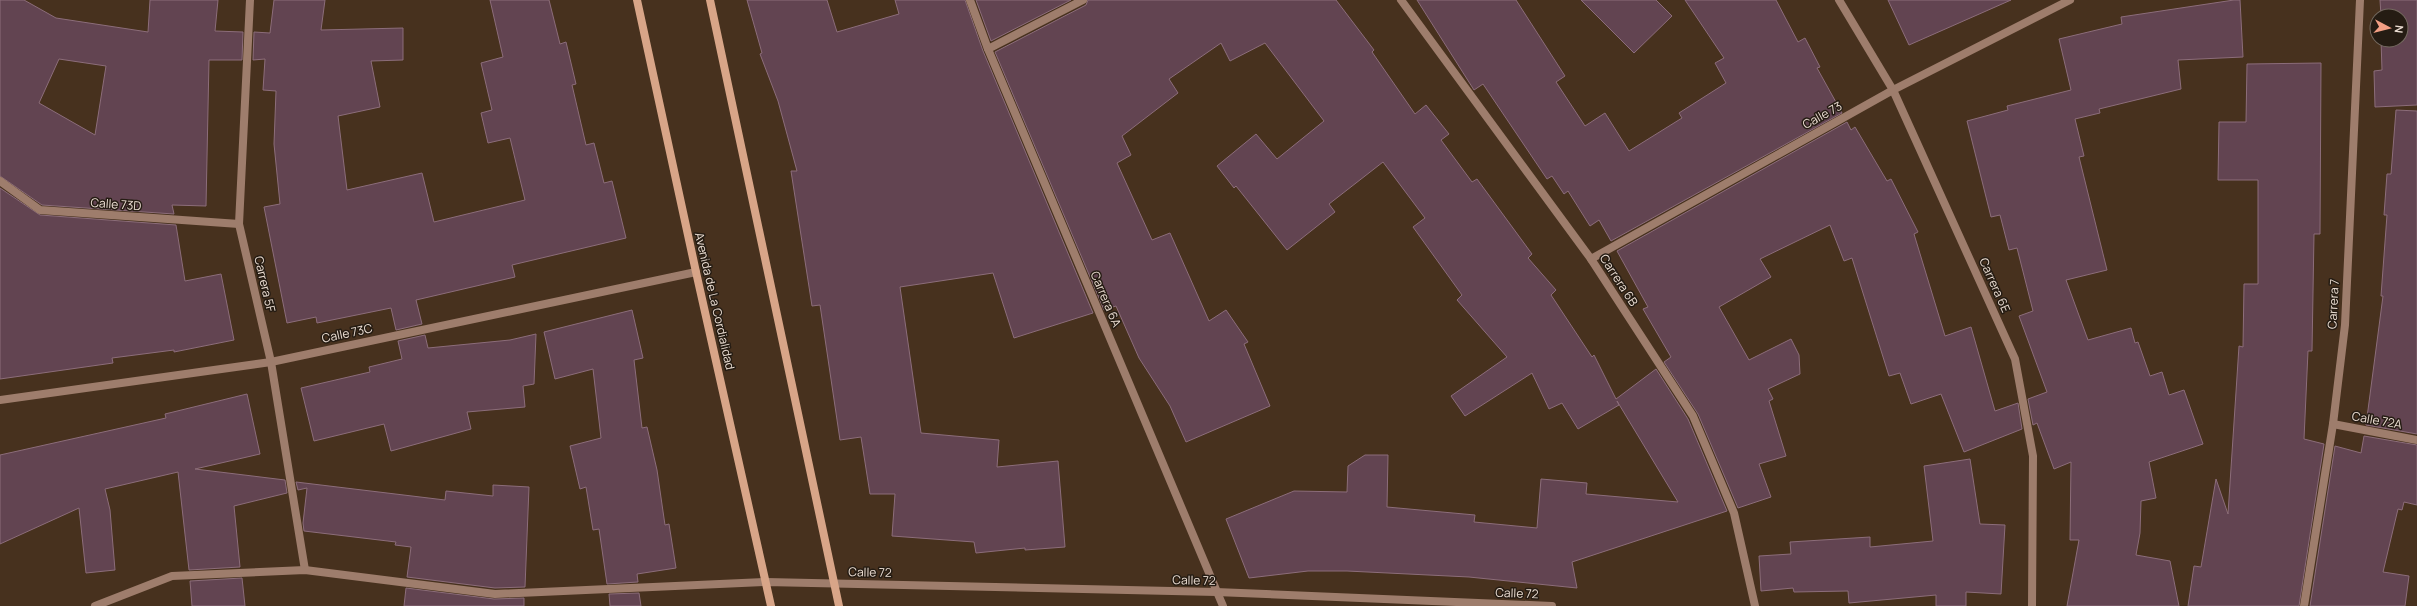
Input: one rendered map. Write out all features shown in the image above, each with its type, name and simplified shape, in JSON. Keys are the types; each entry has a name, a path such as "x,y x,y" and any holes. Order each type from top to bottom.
{"main road":[{"name":"Avenida de La Cordialidad","path":"638,0 696,272 771,606"},
{"path":"710,0 839,606"}],"street":[{"name":"Carrera 5F","path":"250,0 239,224 271,362 305,570"},
{"name":"Carrera 6A","path":"970,0 988,49 1223,606"},
{"path":"988,49 1082,0"},
{"name":"Carrera 6B","path":"1400,0 1591,259 1693,416 1734,513 1755,606"},
{"name":"Carrera 6E","path":"1839,0 1893,90 2015,359 2033,456 2032,606"},
{"name":"Calle 73","path":"1591,259 1893,90 2070,0"},
{"name":"Carrera 7","path":"2304,606 2333,424 2345,325 2360,0"},
{"name":"Calle 73D","path":"0,181 40,210 239,224"},
{"name":"Calle 73C","path":"0,400 271,362 696,272"},
{"name":"Calle 72A","path":"2333,424 2417,440"},
{"name":"Calle 72","path":"95,606 172,576 305,570 494,594 766,582 1216,592 1552,606"}],"building":[{"path":"0,0 24,0 56,18 148,32 150,0 218,0 215,31 243,32 242,60 209,60 206,206 172,205 174,214 42,205 0,176","holes":["59,59 106,66 95,135 39,103"]},
{"path":"274,0 325,0 321,30 403,28 403,60 371,61 380,107 338,116 347,190 422,173 434,222 525,200 510,138 488,143 481,113 492,110 481,63 503,57 490,0 549,0 560,44 566,42 576,84 572,85 586,145 594,143 604,183 612,181 626,238 512,265 515,277 416,300 422,324 396,330 391,308 317,323 316,317 287,323 264,207 280,204 274,144 276,91 263,90 265,59 253,60 254,32 270,33"},
{"path":"747,0 827,0 837,32 899,14 895,0 965,0 983,51 1093,313 1014,338 993,273 900,287 921,433 999,440 997,467 1058,461 1065,547 1025,550 1025,548 976,553 974,542 892,536 895,494 870,494 861,437 840,440 820,305 812,306 791,171 797,171 778,101 760,54 762,53"},
{"path":"976,0 1071,0 991,41"},
{"path":"1088,0 1336,0 1374,50 1372,52 1415,114 1426,105 1449,134 1441,140 1472,182 1477,179 1532,254 1528,258 1556,290 1551,295 1592,357 1594,355 1616,399 1656,369 1688,419 1727,511 1572,562 1577,588 1469,577 1347,571 1308,571 1249,578 1226,519 1294,491 1347,492 1348,466 1365,455 1388,455 1387,507 1475,515 1474,522 1537,528 1541,479 1587,483 1586,494 1678,502 1617,401 1619,405 1578,429 1562,403 1549,409 1532,373 1465,416 1451,396 1507,357 1457,300 1462,295 1413,227 1425,218 1383,162 1329,204 1335,212 1287,250 1236,186 1234,188 1217,166 1256,134 1277,159 1324,121 1265,43 1230,61 1221,43 1169,79 1178,93 1122,136 1131,155 1117,163 1152,240 1170,233 1209,321 1226,310 1248,342 1244,344 1270,406 1186,442 1170,406 1139,358 1116,306 1104,310 995,52 1086,5"},
{"path":"1417,0 1516,0 1565,76 1556,82 1585,126 1605,113 1629,151 1682,118 1679,113 1726,83 1715,63 1724,58 1685,0 1776,0 1798,42 1805,38 1820,67 1817,68 1842,113 1611,241 1599,220 1590,226 1568,191 1564,194 1552,176 1547,179 1483,84 1474,90"},
{"path":"1581,0 1656,0 1672,16 1634,53"},
{"path":"1888,0 2011,0 1909,45"},
{"path":"2240,0 2243,57 2178,60 2181,89 2099,109 2100,113 2075,119 2084,156 2079,157 2107,270 2066,280 2088,340 2131,328 2135,343 2138,342 2150,376 2162,372 2169,395 2184,390 2203,444 2149,462 2156,498 2141,501 2140,533 2136,555 2170,561 2179,606 2067,606 2079,540 2070,540 2071,462 2054,469 2037,423 2033,425 2028,399 2047,392 2019,316 2033,311 2017,248 2009,250 2000,215 1991,217 1967,121 2008,110 2007,106 2071,90 2059,39 2122,24 2121,17"},
{"path":"2380,0 2417,0 2417,105 2375,107 2374,71 2382,70 2381,48 2409,48 2409,8 2380,8"},
{"path":"2321,63 2320,234 2314,234 2312,351 2308,351 2304,439 2324,444 2299,606 2188,606 2194,566 2201,567 2216,479 2228,514 2239,346 2243,347 2244,284 2258,284 2258,180 2218,180 2219,122 2246,122 2247,64"},
{"path":"2396,110 2417,111 2417,434 2366,425 2383,296 2381,296 2387,215 2384,215 2387,174 2391,174"},
{"path":"1847,122 1851,130 1855,127 1887,181 1891,179 1918,232 1914,234 1945,336 1971,327 1995,411 2018,403 2022,429 1964,452 1941,394 1911,404 1900,373 1889,376 1852,258 1844,261 1830,225 1760,259 1771,277 1719,307 1749,360 1791,339 1799,355 1800,374 1768,389 1773,399 1769,401 1786,456 1759,464 1771,497 1738,508 1698,414 1664,362 1671,357 1643,309 1648,307 1617,251"},
{"path":"0,188 40,215 176,225 185,281 221,274 234,340 174,352 174,350 112,358 113,363 0,379"},
{"path":"632,310 643,358 634,360 642,428 647,427 657,470 665,525 669,524 676,568 637,574 638,582 607,584 599,529 593,530 586,487 580,489 570,446 601,438 593,369 555,379 544,332"},
{"path":"536,334 534,384 523,386 525,407 467,412 471,429 391,451 384,424 314,441 301,388 370,372 369,367 402,359 398,341 425,335 428,348 510,340"},
{"path":"247,394 260,454 195,469 285,480 287,493 234,506 240,567 189,570 178,472 105,489 110,510 115,570 86,573 79,508 0,544 0,455 166,418 165,414"},
{"path":"2364,436 2417,445 2417,505 2404,502 2402,510 2398,509 2383,572 2409,576 2405,606 2310,606 2335,446 2361,453"},
{"path":"1970,459 1980,524 2005,525 2001,594 1966,592 1966,606 1936,606 1936,595 1849,603 1848,591 1794,592 1793,588 1761,591 1759,556 1791,554 1790,542 1870,537 1870,547 1933,541 1924,466"},
{"path":"296,482 445,500 446,491 493,496 493,485 529,487 525,587 495,588 407,577 411,547 395,545 396,542 304,531 303,523 307,488 298,490"},
{"path":"242,578 245,606 192,606 190,581"},
{"path":"406,588 494,599 524,598 524,606 404,606"},
{"path":"639,593 641,606 610,606 609,594"}]}
